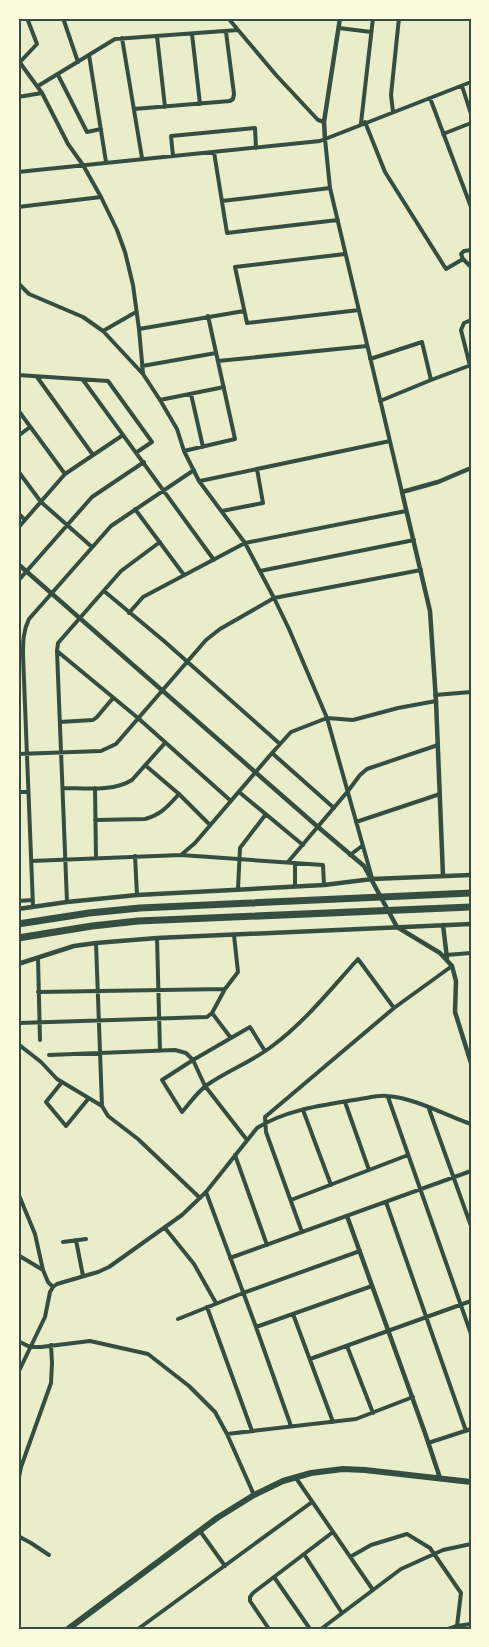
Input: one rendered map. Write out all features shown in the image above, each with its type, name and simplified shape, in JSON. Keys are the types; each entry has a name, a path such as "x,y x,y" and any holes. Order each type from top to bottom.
{"highway":[{"path":"18,924 140,908 471,893"},
{"path":"18,938 138,921 471,907"}],"main road":[{"path":"68,1629 200,1531 254,1495 296,1477 343,1469 471,1482"}],"street":[{"path":"27,18 37,44 19,61 39,86 68,144 83,165 117,230 133,285 143,374"},
{"path":"63,18 78,62"},
{"path":"228,18 304,105 318,120 324,122"},
{"path":"340,18 324,122 330,188 430,610 443,876"},
{"path":"373,18 363,123 385,172 446,269 463,259"},
{"path":"393,112 390,95 399,18"},
{"path":"339,28 371,32"},
{"path":"39,86 111,41 122,38 238,30"},
{"path":"134,109 233,99 226,32"},
{"path":"192,34 200,104"},
{"path":"158,36 165,107"},
{"path":"122,38 142,159"},
{"path":"89,55 106,162"},
{"path":"58,75 87,132 101,129"},
{"path":"18,172 320,141 471,82"},
{"path":"462,86 471,114"},
{"path":"18,97 42,93"},
{"path":"430,98 471,207"},
{"path":"443,134 471,123"},
{"path":"173,156 171,136 255,128 256,148"},
{"path":"214,152 227,233 338,219"},
{"path":"222,201 330,188"},
{"path":"18,207 101,197"},
{"path":"471,250 461,254 471,267"},
{"path":"345,254 236,267 244,311 247,323 358,310"},
{"path":"18,283 29,294 76,313 103,331 143,374 177,429 184,451 199,482 245,543 274,598 327,718 372,879"},
{"path":"139,329 244,311"},
{"path":"103,331 136,312"},
{"path":"184,451 235,439 208,316"},
{"path":"380,401 471,365 460,330 464,323 471,320"},
{"path":"370,359 422,342 431,380"},
{"path":"218,361 367,346"},
{"path":"142,366 216,353"},
{"path":"18,375 108,381 152,442 137,452"},
{"path":"36,377 93,455"},
{"path":"83,380 214,560"},
{"path":"160,400 224,387"},
{"path":"191,394 203,447"},
{"path":"18,410 65,474"},
{"path":"18,436 30,427"},
{"path":"18,528 65,474 123,435"},
{"path":"199,482 390,441"},
{"path":"18,581 92,497 144,462"},
{"path":"402,492 438,482 471,468"},
{"path":"222,511 263,502 257,469"},
{"path":"33,903 21,655 26,625 111,526 194,470"},
{"path":"18,471 41,502 92,547"},
{"path":"135,509 184,575"},
{"path":"129,614 143,597 245,543 406,511"},
{"path":"18,513 25,520"},
{"path":"260,571 414,540"},
{"path":"66,902 58,643 121,571 160,542"},
{"path":"18,564 364,866 398,927 447,957 471,953"},
{"path":"18,754 101,751 116,744 206,640 220,629 274,598 421,570"},
{"path":"104,591 280,744"},
{"path":"57,651 138,718 231,801"},
{"path":"181,855 195,843 291,732 327,718 353,720 436,698 471,692"},
{"path":"60,722 93,720 113,698"},
{"path":"63,788 95,788 126,783 132,780 165,743"},
{"path":"288,862 367,769 438,745"},
{"path":"272,753 334,808"},
{"path":"146,765 210,825"},
{"path":"95,788 96,858"},
{"path":"18,792 28,792"},
{"path":"239,792 303,845"},
{"path":"95,820 152,817 164,810 179,794"},
{"path":"356,822 440,794"},
{"path":"238,889 238,859 241,844 266,814"},
{"path":"350,855 362,846"},
{"path":"31,861 181,855 288,862 322,865 324,885"},
{"path":"135,856 137,895"},
{"path":"295,863 295,886"},
{"path":"18,901 66,902 137,895 471,874"},
{"path":"18,909 33,903"},
{"path":"18,964 74,946 157,938 471,924"},
{"path":"444,925 447,957 456,981 455,1012 471,1063"},
{"path":"19,1023 207,1017 212,1013 225,989 238,972 234,935"},
{"path":"157,938 160,1051"},
{"path":"96,944 102,1107"},
{"path":"38,958 40,1040"},
{"path":"265,1051 250,1027 162,1080 182,1112 205,1086 265,1051 306,1016 358,959 394,1008"},
{"path":"302,1232 266,1132 265,1117 394,1008 452,966"},
{"path":"39,992 225,989"},
{"path":"212,1013 231,1038"},
{"path":"18,1044 62,1082 102,1107 108,1116 138,1139 200,1198"},
{"path":"49,1055 175,1050 186,1053 193,1060 205,1086 247,1140"},
{"path":"62,1082 46,1102 66,1126 89,1098"},
{"path":"387,1096 471,1334"},
{"path":"18,1373 45,1317 53,1287 109,1267 165,1228 206,1192 257,1128 265,1123 303,1110 387,1096 429,1108 471,1124"},
{"path":"345,1102 369,1170"},
{"path":"429,1108 471,1226"},
{"path":"303,1110 332,1185"},
{"path":"235,1155 267,1245"},
{"path":"291,1200 408,1155"},
{"path":"230,1258 471,1171"},
{"path":"206,1192 291,1426"},
{"path":"18,1193 34,1234 43,1270 53,1287"},
{"path":"386,1202 468,1430 428,1443"},
{"path":"347,1216 440,1479"},
{"path":"165,1228 194,1264 216,1303"},
{"path":"63,1242 86,1239"},
{"path":"76,1240 83,1276"},
{"path":"178,1319 360,1251"},
{"path":"18,1256 43,1270"},
{"path":"256,1327 373,1286"},
{"path":"310,1359 471,1301"},
{"path":"207,1307 252,1431"},
{"path":"293,1314 333,1422"},
{"path":"18,1341 30,1347 90,1341 148,1353 189,1386 215,1412 254,1495"},
{"path":"18,1482 21,1467 51,1383 51,1346"},
{"path":"347,1346 373,1413"},
{"path":"227,1434 356,1419 412,1397"},
{"path":"296,1477 373,1590"},
{"path":"138,1629 312,1502"},
{"path":"200,1531 225,1566"},
{"path":"269,1629 250,1601 250,1597 333,1532"},
{"path":"350,1557 371,1545 407,1534 430,1548 461,1593 455,1627"},
{"path":"18,1536 49,1555"},
{"path":"321,1629 401,1569 443,1550 471,1544"},
{"path":"304,1554 342,1613"},
{"path":"274,1577 310,1629"},
{"path":"448,1629 471,1624"}]}
